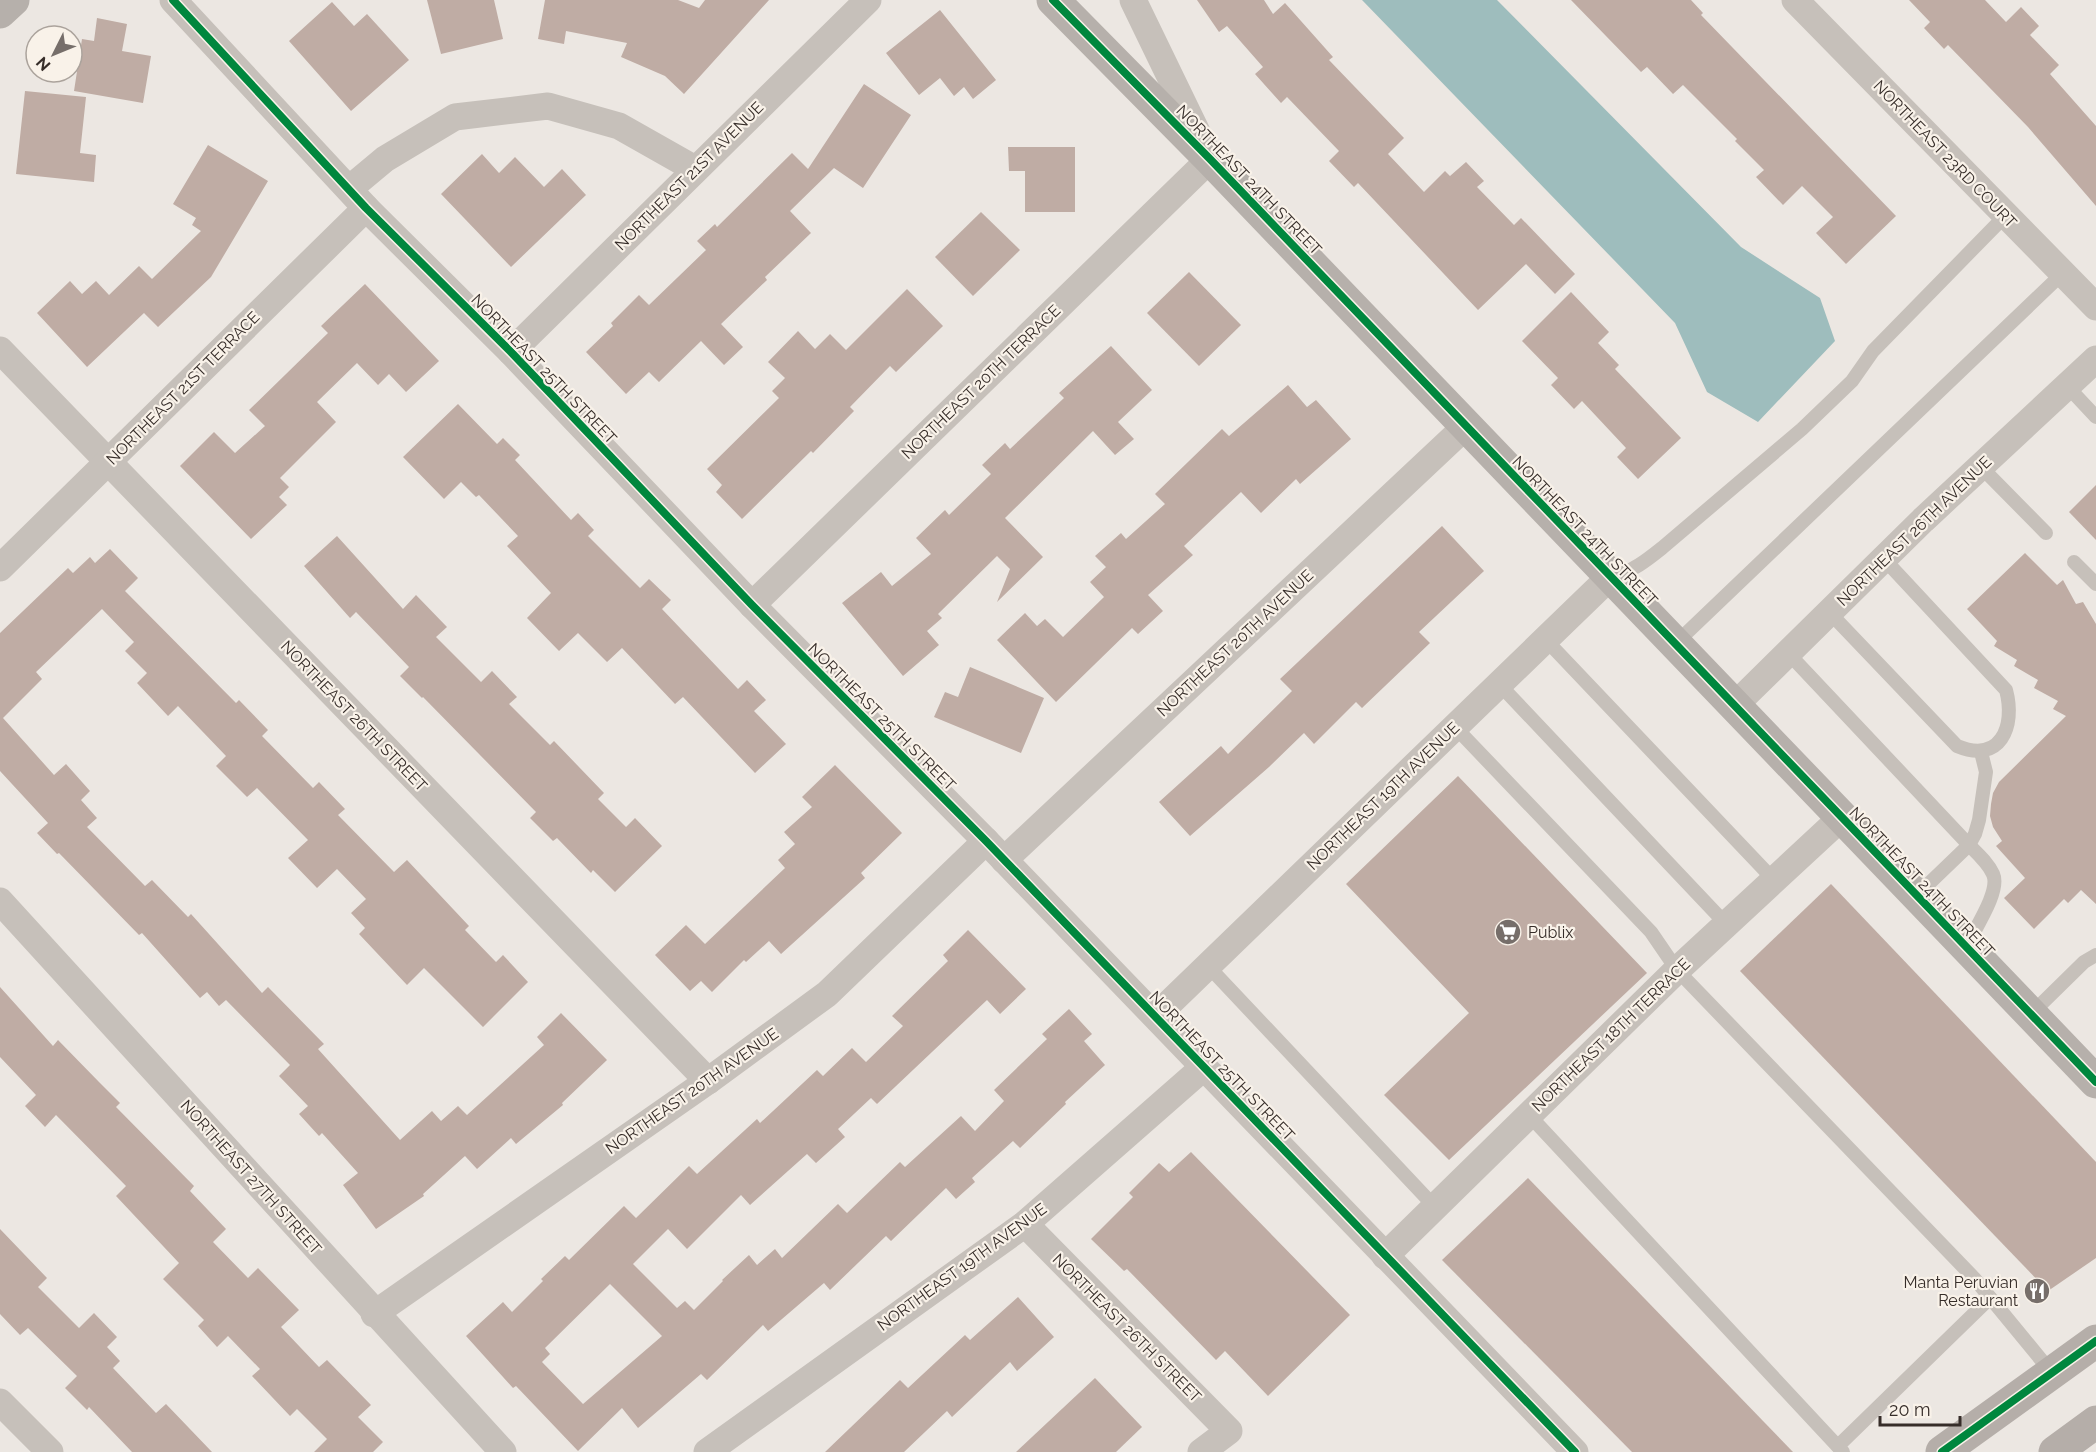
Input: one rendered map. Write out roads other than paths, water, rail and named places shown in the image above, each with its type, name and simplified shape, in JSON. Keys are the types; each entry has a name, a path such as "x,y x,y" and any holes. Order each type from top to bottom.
{"main road":[{"path":"1942,1452 2096,1341"},
{"path":"2055,1452 2096,1422"}],"street":[{"path":"0,12 14,0"},
{"name":"NORTHEAST 25TH STREET","path":"173,0 357,199 511,352 752,605 995,850 1575,1452"},
{"name":"NORTHEAST 21ST AVENUE","path":"511,352 868,0"},
{"name":"NORTHEAST 24TH STREET","path":"1053,0 1210,159 2096,1082"},
{"path":"1133,0 1210,159"},
{"name":"NORTHEAST 23RD COURT","path":"1795,0 2096,307"},
{"name":"NORTHEAST 21ST TERRACE","path":"0,568 108,461 357,199 385,159 455,117 548,106 618,126 695,169"},
{"name":"NORTHEAST 20TH TERRACE","path":"752,605 1210,159"},
{"name":"NORTHEAST 26TH STREET","path":"0,350 708,1081"},
{"name":"NORTHEAST 26TH AVENUE","path":"1734,706 1884,559 2096,359"},
{"name":"NORTHEAST 20TH AVENUE","path":"374,1314 708,1081 827,994 995,850 1466,426"},
{"name":"NORTHEAST 19TH AVENUE","path":"1156,1016 1611,576"},
{"name":"NORTHEAST 18TH TERRACE","path":"1385,1256 1677,970 1842,818"},
{"name":"NORTHEAST 27TH STREET","path":"0,901 374,1314 503,1452"},
{"name":"NORTHEAST 19TH AVENUE","path":"707,1452 1025,1224 1204,1067"},
{"name":"NORTHEAST 26TH STREET","path":"1025,1224 1228,1431 1201,1452"},
{"path":"0,1402 50,1452"}],"lane":[{"path":"1611,576 1641,565 1802,429 1852,381 1873,351 2006,215"},
{"path":"1675,644 2062,273"},
{"path":"2067,386 2096,417"},
{"path":"1981,467 2046,533"},
{"path":"1830,613 1957,746 1981,752 1994,745 2007,732 2010,703 2006,690 1884,559"},
{"path":"2074,562 2096,585"},
{"path":"1545,639 1774,880"},
{"path":"1788,653 1970,845 1993,873 1996,882 1994,892 1966,947"},
{"path":"1499,684 1726,924"},
{"path":"1455,727 1651,932 1677,970 1966,1269 2052,1372"},
{"path":"1916,896 1970,845 1979,820 1986,772 1981,752"},
{"path":"2031,1014 2084,962 2096,955"},
{"path":"1208,966 1435,1207"},
{"path":"1529,1115 1840,1450 1990,1298"}],"water":[{"path":"1362,0 1497,0 1741,247 1820,298 1835,341 1758,422 1707,392 1675,323"}],"place":[{"name":"Publix","path":"1508,932"},
{"name":"Manta Peruvian Restaurant","path":"2037,1291"}]}
